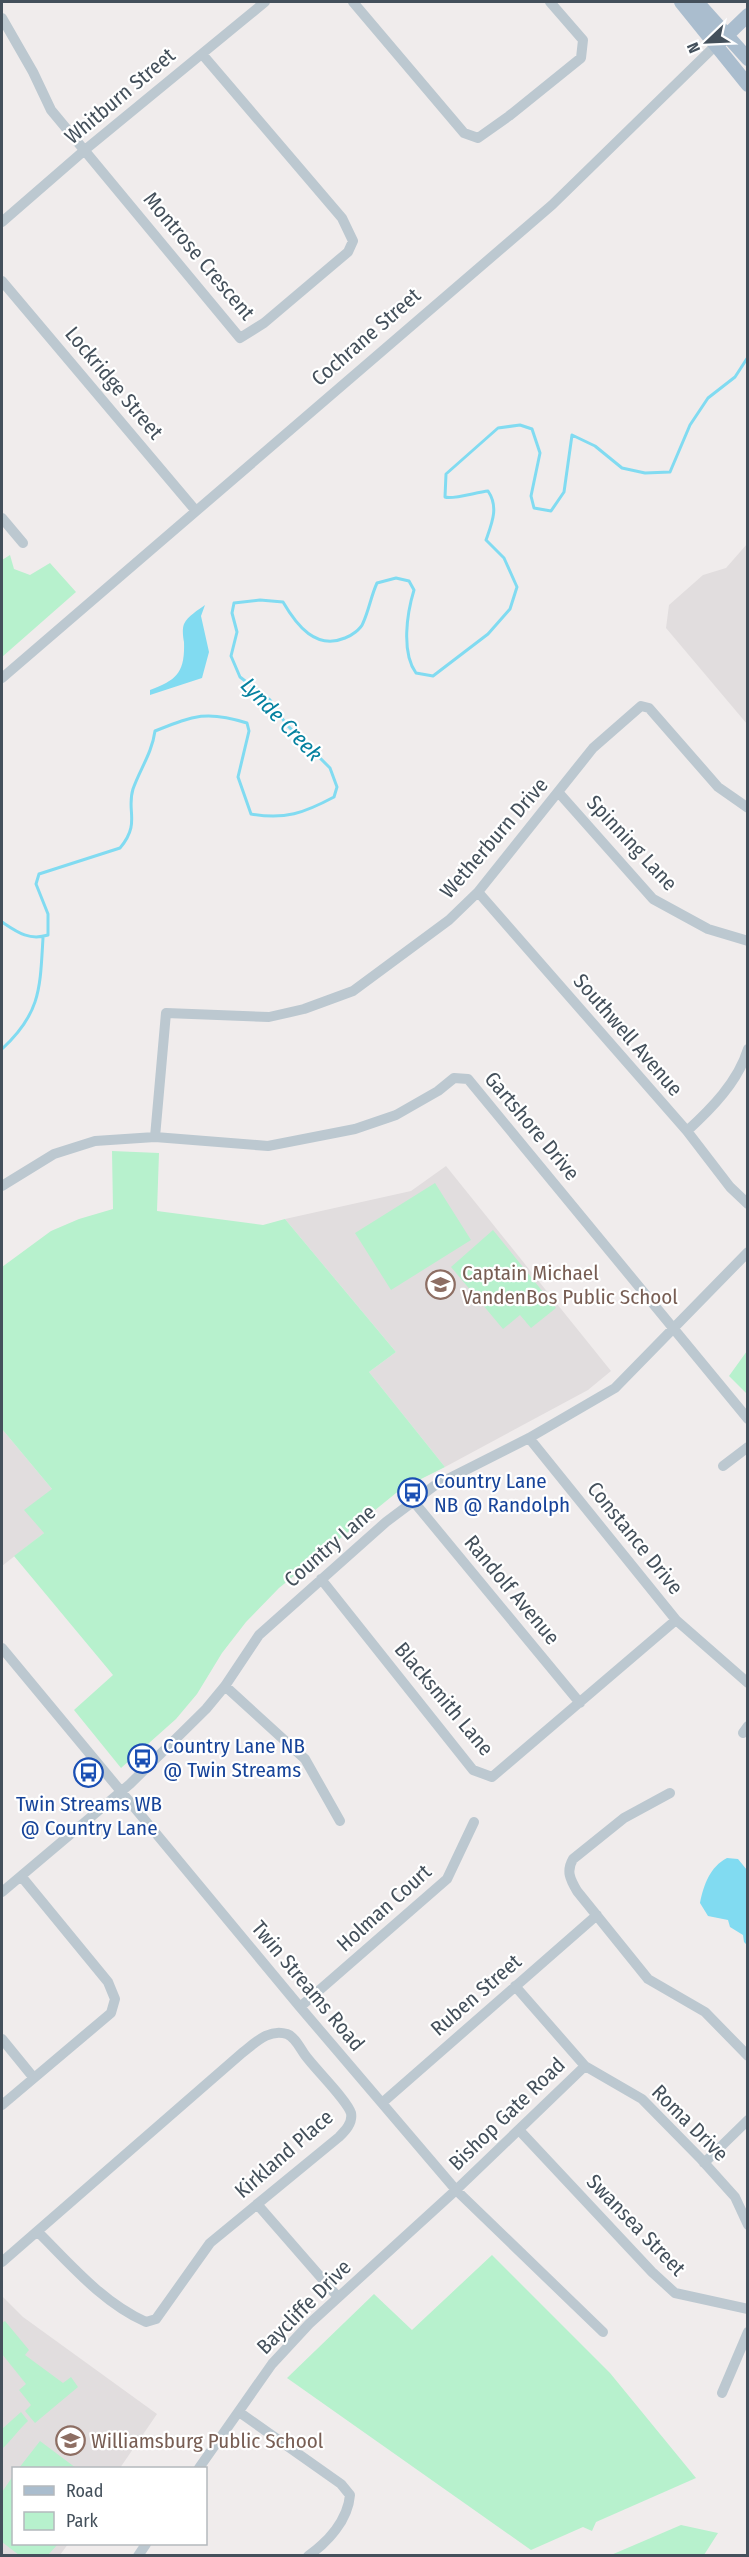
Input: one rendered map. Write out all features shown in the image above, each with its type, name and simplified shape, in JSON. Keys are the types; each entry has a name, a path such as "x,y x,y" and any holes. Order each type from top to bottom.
{"main road":[{"path":"681,2 747,85"},
{"path":"697,2 747,59"},
{"name":"Cochrane Street","path":"716,46 747,15"}],"street":[{"name":"Whitburn Street","path":"2,222 86,149 265,2"},
{"path":"353,2 464,132 478,138 581,58 583,40 550,2"},
{"path":"2,18 33,72 51,110 86,149"},
{"name":"Cochrane Street","path":"2,678 552,205 716,46"},
{"name":"Montrose Crescent","path":"86,149 240,338 264,323 348,252 353,242 342,219 202,54"},
{"name":"Lockridge Street","path":"2,281 196,511"},
{"path":"2,518 23,543"},
{"name":"Wetherburn Drive","path":"154,1137 166,1013 269,1017 304,1009 353,991 449,920 478,892 593,748 641,706 649,708 718,788 747,808"},
{"name":"Spinning Lane","path":"559,793 653,899 708,930 747,941"},
{"name":"Southwell Avenue","path":"478,892 687,1131 730,1187 747,1204"},
{"path":"687,1131 714,1106 730,1083 747,1049"},
{"name":"Gartshore Drive","path":"2,1186 54,1154 95,1141 154,1137 268,1146 355,1130 396,1115 454,1078 468,1079 747,1419"},
{"name":"Country Lane","path":"2,1892 120,1790 206,1709 225,1686 258,1635 386,1522 434,1486 529,1438 615,1388 747,1252"},
{"name":"Constance Drive","path":"529,1438 676,1620 580,1703"},
{"path":"723,1466 747,1447"},
{"name":"Randolf Avenue","path":"414,1502 580,1703"},
{"name":"Blacksmith Lane","path":"321,1579 473,1770 492,1777 580,1703"},
{"path":"676,1620 747,1683"},
{"name":"Twin Streams Road","path":"2,1648 300,2007 456,2190 603,2332"},
{"path":"225,1686 305,1759 340,1821"},
{"path":"670,1793 624,1818 573,1859 569,1866 569,1877 577,1891 648,1978 705,2012 747,2056"},
{"name":"Holman Court","path":"300,2007 447,1879 474,1822"},
{"path":"2,2105 111,2013 115,1999 108,1982 21,1876"},
{"name":"Ruben Street","path":"382,2103 597,1915"},
{"name":"Roma Drive","path":"515,1986 585,2066 642,2099 705,2163 735,2197 747,2224"},
{"name":"Kirkland Place","path":"2,2262 242,2053 271,2033 286,2034 293,2038 321,2076 347,2105 351,2115 350,2121 339,2137 210,2243 156,2319 146,2322 133,2316 80,2275 38,2232"},
{"path":"2,2039 33,2077"},
{"name":"Bishop Gate Road","path":"456,2190 585,2066"},
{"path":"705,2163 747,2120"},
{"name":"Swansea Street","path":"519,2130 644,2264 675,2293 747,2309"},
{"name":"Baycliffe Drive","path":"200,2467 272,2364 338,2297 456,2190"},
{"path":"256,2204 338,2297"},
{"path":"722,2392 747,2332"},
{"path":"239,2412 341,2484 350,2495 349,2507 341,2521 308,2556"}],"shaded area":[{"path":"747,544 747,724 666,628 669,605 703,575 726,568"},
{"name":"Captain Michael VandenBos Public School","path":"446,1166 611,1371 588,1390 445,1467 369,1372 396,1352 285,1219 411,1191"},
{"path":"2,1429 52,1489 44,1533 2,1566"},
{"name":"Williamsburg Public School","path":"2,2296 23,2317 157,2414 121,2467 12,2467 12,2545 67,2545 60,2555 2,2555"}],"green space":[{"path":"10,555 14,569 30,575 50,563 76,592 2,657 2,560"},
{"path":"112,1151 159,1153 157,1211 263,1225 285,1219 396,1352 369,1372 445,1467 401,1489 279,1588 246,1622 222,1653 197,1694 176,1719 121,1768 74,1710 113,1675 14,1556 44,1533 24,1510 52,1489 2,1429 2,1267 51,1231 79,1219 113,1209"},
{"path":"435,1183 471,1240 391,1290 355,1233"},
{"path":"493,1230 556,1308 531,1328 520,1315 503,1329 451,1267"},
{"path":"747,1351 748,1394 729,1376"},
{"path":"492,2255 610,2373 696,2478 596,2522 592,2531 583,2527 531,2550 287,2378 374,2294 412,2330"},
{"path":"5,2321 29,2350 25,2355 63,2383 71,2377 78,2387 35,2423 25,2411 31,2405 19,2390 26,2384 2,2354 2,2323"},
{"path":"21,2412 28,2421 2,2449 2,2429"},
{"path":"40,2441 75,2467 20,2467"},
{"path":"12,2477 12,2545 57,2545 48,2555 19,2555 2,2542 2,2492"},
{"path":"681,2525 718,2533 704,2555 611,2555"}],"water":[{"path":"205,605 201,616 209,652 202,678 150,695 150,690 178,674 183,661 184,624"},
{"path":"727,1858 738,1859 747,1870 747,1945 743,1935 730,1927 728,1920 708,1916 700,1903 709,1877 716,1866"}],"waterway":[{"name":"Lynde Creek","path":"2,922 29,936 48,935 48,914 36,884 39,874 120,848 130,831 131,797 149,754 155,731 168,726 200,716 221,717 247,723 249,731 238,777 251,814 263,816 294,814 334,797 337,787 330,768 286,724 270,700 240,677 231,656 237,632 232,613 234,603 260,600 283,602 308,634 325,641 335,641 350,636 362,625 377,583 396,578 409,581 414,590 409,610 408,654 416,673 433,676 488,634 510,609 517,587 504,558 486,540 494,509 488,491 459,497 445,497 446,474 498,428 520,425 532,429 540,453 531,496 534,508 551,511 564,492 572,435 595,446 622,468 645,473 670,472 690,425 708,398 735,377 748,357"},
{"path":"2,1049 24,1024 36,999 43,938"}],"place":[{"name":"Captain Michael VandenBos Public School","path":"441,1285"},
{"name":"Country Lane NB @ Randolph","path":"413,1493"},
{"name":"Country Lane NB @ Twin Streams","path":"142,1758"},
{"name":"Twin Streams WB @ Country Lane","path":"89,1773"},
{"name":"Williamsburg Public School","path":"70,2441"}]}
